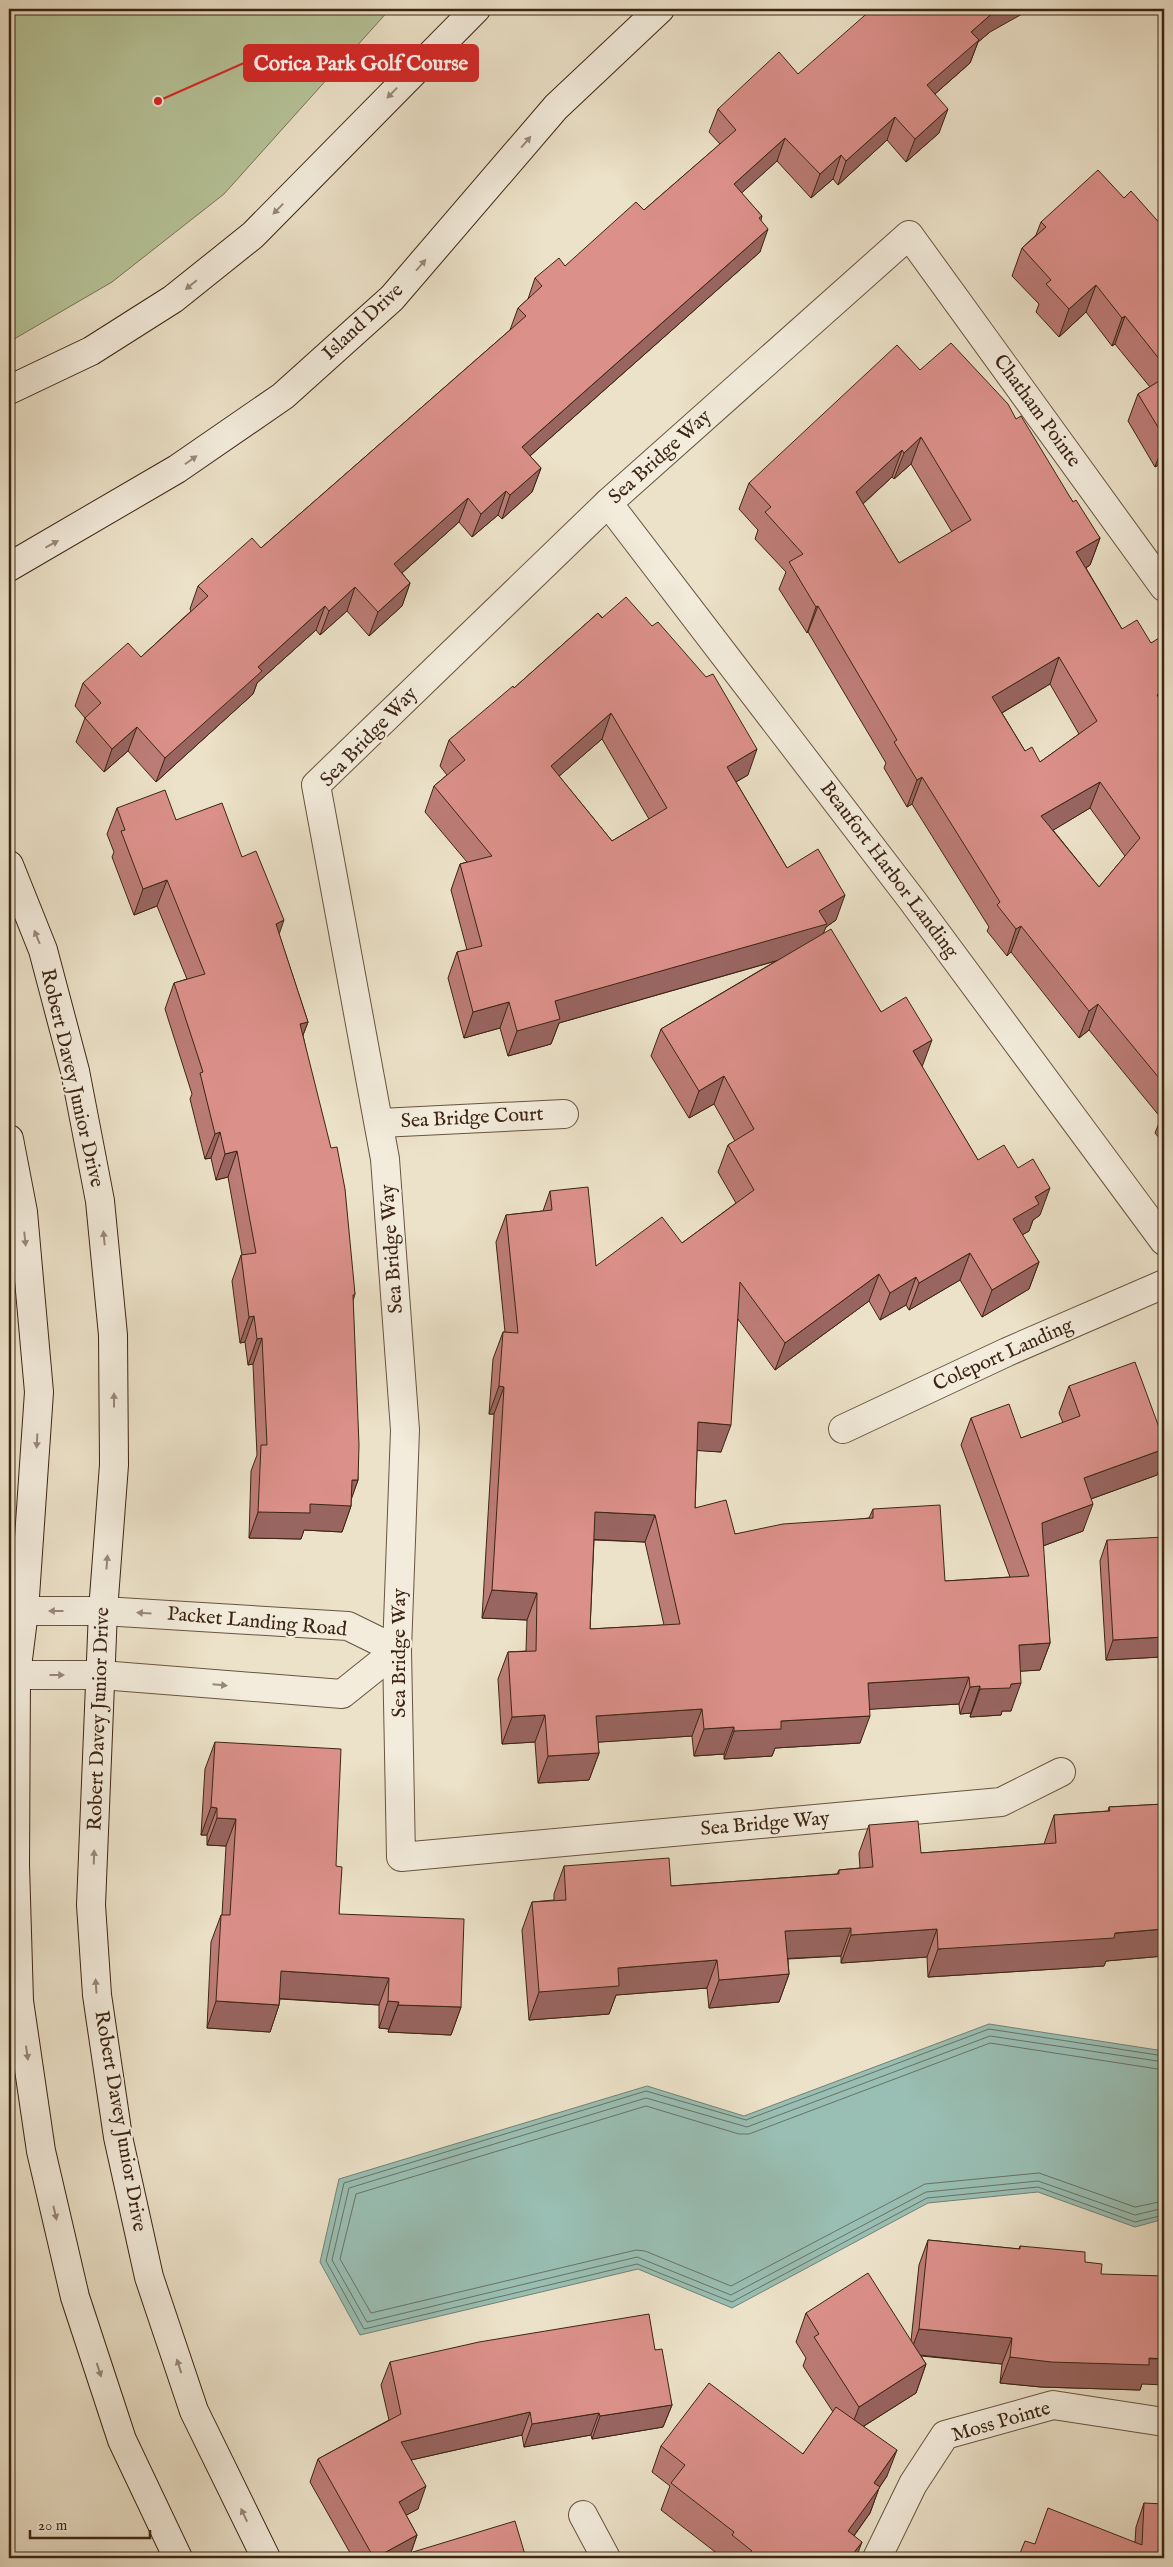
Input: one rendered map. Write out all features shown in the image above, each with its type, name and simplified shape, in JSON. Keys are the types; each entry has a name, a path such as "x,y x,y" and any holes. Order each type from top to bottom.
{"street":[{"path":"9,406 173,299 254,235 476,9"},
{"name":"Island Drive","path":"9,567 177,469 283,396 392,298 556,107 660,9"},
{"name":"Sea Bridge Way","path":"909,235 608,503 316,785 380,1123 385,1159 405,1430 397,1650 401,1857 1001,1802 1061,1772"},
{"name":"Chatham Pointe","path":"909,235 1164,587"},
{"path":"9,390 91,352"},
{"name":"Beaufort Harbor Landing","path":"608,503 912,900 1164,1241"},
{"name":"Robert Davey Junior Drive","path":"9,864 43,950 75,1071 100,1201 113,1335 114,1465 103,1611 91,1905 97,1995 118,2137 149,2277 194,2412 266,2558"},
{"name":"Sea Bridge Court","path":"380,1123 564,1114"},
{"path":"9,1140 22,1212 39,1392 16,1611 12,1675 19,2001 41,2151 75,2297 119,2432 178,2558"},
{"name":"Coleport Landing","path":"843,1429 1007,1352 1164,1284"},
{"name":"Packet Landing Road","path":"16,1611 103,1611 348,1626 397,1650"},
{"path":"12,1675 101,1675 342,1694 397,1650"},
{"name":"Moss Pointe","path":"877,2558 913,2484 945,2435 1053,2405 1164,2422"},
{"path":"583,2515 606,2558"}],"green space":[{"path":"9,9 390,9 224,194 112,282 9,342"}],"water":[{"path":"989,2024 1164,2051 1164,2219 1135,2227 1038,2192 928,2203 732,2308 638,2269 360,2335 320,2262 339,2179 647,2086 744,2116"}],"building":[{"path":"872,9 997,9 971,32 979,40 927,85 948,109 915,139 895,117 846,161 841,155 820,174 785,138 734,184 762,216 759,218 768,229 522,447 541,468 510,495 506,491 481,514 468,498 394,564 410,583 378,612 355,587 329,611 325,606 258,667 262,671 165,758 137,727 112,749 85,718 101,703 83,683 128,643 141,657 208,596 198,586 252,538 261,548 526,316 518,308 542,286 535,278 559,258 565,266 636,202 644,210 736,130 718,109 779,52 798,74"},
{"path":"1098,170 1124,198 1131,191 1164,228 1164,365 1125,316 1122,318 1096,285 1069,309 1046,284 1051,280 1022,248 1046,227 1041,222"},
{"path":"951,343 1008,404 1016,419 1021,416 1073,502 1076,500 1100,538 1076,552 1122,629 1137,620 1151,643 1159,638 1164,646 1164,690 1157,695 1164,706 1164,1084 1098,1004 1089,1011 1021,926 1016,929 997,905 1000,902 922,777 917,780 894,742 897,740 818,606 816,607 789,562 803,554 765,512 771,507 749,483 897,345 920,370","holes":["921,437 971,520 899,563 856,492 902,450 904,453","1059,657 1097,721 1040,762 1032,747 1025,751 992,697","1100,782 1140,838 1099,887 1041,816"]},
{"path":"1164,378 1164,437 1138,394"},
{"path":"626,597 652,626 658,622 706,677 713,674 757,749 727,767 787,868 818,849 845,895 819,911 827,924 555,1001 560,1019 517,1031 509,1002 473,1012 457,952 482,946 460,864 492,856 434,786 465,760 449,740 513,686 514,688 598,613 602,618","holes":["611,713 667,808 612,841 551,766"]},
{"path":"165,790 176,820 222,803 242,857 256,851 284,920 276,924 308,1022 300,1024 331,1148 337,1147 345,1189 355,1294 353,1295 359,1445 358,1480 352,1480 351,1506 310,1504 310,1513 258,1512 261,1445 267,1445 262,1338 257,1339 254,1316 249,1317 241,1255 256,1253 237,1151 225,1154 220,1132 215,1134 200,1073 203,1072 174,983 205,974 167,880 143,889 121,831 125,830 117,808"},
{"path":"831,929 881,1012 906,997 932,1040 913,1051 978,1160 1004,1145 1018,1168 1033,1159 1050,1188 1035,1197 1039,1204 1013,1219 1039,1262 992,1290 970,1253 919,1283 916,1277 890,1293 879,1274 785,1343 740,1282 731,1425 698,1422 695,1508 726,1500 735,1534 783,1524 873,1518 873,1509 940,1505 945,1581 1029,1576 971,1418 1009,1404 1021,1438 1080,1416 1069,1386 1135,1362 1164,1441 1164,1449 1084,1478 1093,1504 1042,1523 1050,1643 1019,1645 1021,1683 1011,1684 1010,1688 980,1689 980,1686 970,1687 969,1677 868,1683 870,1716 781,1721 781,1729 734,1731 734,1727 704,1729 702,1709 596,1716 599,1753 548,1756 545,1715 512,1717 508,1652 536,1651 537,1593 492,1590 504,1387 499,1386 503,1332 518,1333 506,1215 552,1210 550,1191 588,1187 596,1266 662,1217 682,1243 754,1190 728,1145 754,1129 724,1076 699,1091 661,1029","holes":["595,1512 655,1515 680,1624 590,1629"]},
{"path":"1164,1537 1164,1637 1113,1640 1107,1540"},
{"path":"215,1742 341,1749 336,1866 342,1867 339,1914 464,1919 461,2007 398,2005 399,2002 388,2001 389,1978 281,1971 279,2005 216,2001 221,1915 230,1915 236,1819 217,1818 217,1808 211,1807"},
{"path":"1164,1804 1164,1929 1115,1933 1114,1938 938,1949 937,1929 851,1935 851,1928 785,1931 789,1974 719,1980 717,1960 618,1968 619,1986 539,1992 532,1902 566,1900 564,1866 669,1858 671,1886 839,1874 839,1870 873,1867 869,1825 918,1821 921,1853 1056,1843 1054,1815 1110,1811 1109,1807"},
{"path":"928,2240 1020,2249 1020,2246 1085,2252 1085,2262 1102,2264 1101,2274 1164,2276 1164,2359 1149,2358 1149,2365 1051,2362 1010,2357 1012,2338 919,2329"},
{"path":"868,2273 926,2364 859,2407 814,2337 819,2334 806,2313"},
{"path":"649,2314 655,2350 662,2349 672,2405 600,2416 599,2413 532,2424 530,2412 401,2442 426,2486 399,2502 417,2535 374,2558 318,2459 401,2414 390,2362 479,2342"},
{"path":"709,2383 803,2454 836,2407 897,2450 874,2483 880,2487 848,2531 862,2542 850,2558 750,2558 748,2557 752,2551 732,2535 734,2532 671,2483 685,2465 661,2446"},
{"path":"1144,2503 1164,2504 1164,2558 1018,2558 1025,2541 1035,2544 1048,2508 1142,2545"},
{"path":"515,2521 526,2558 415,2558 413,2552"}],"place":[{"name":"Corica Park Golf Course","path":"158,101"}]}
